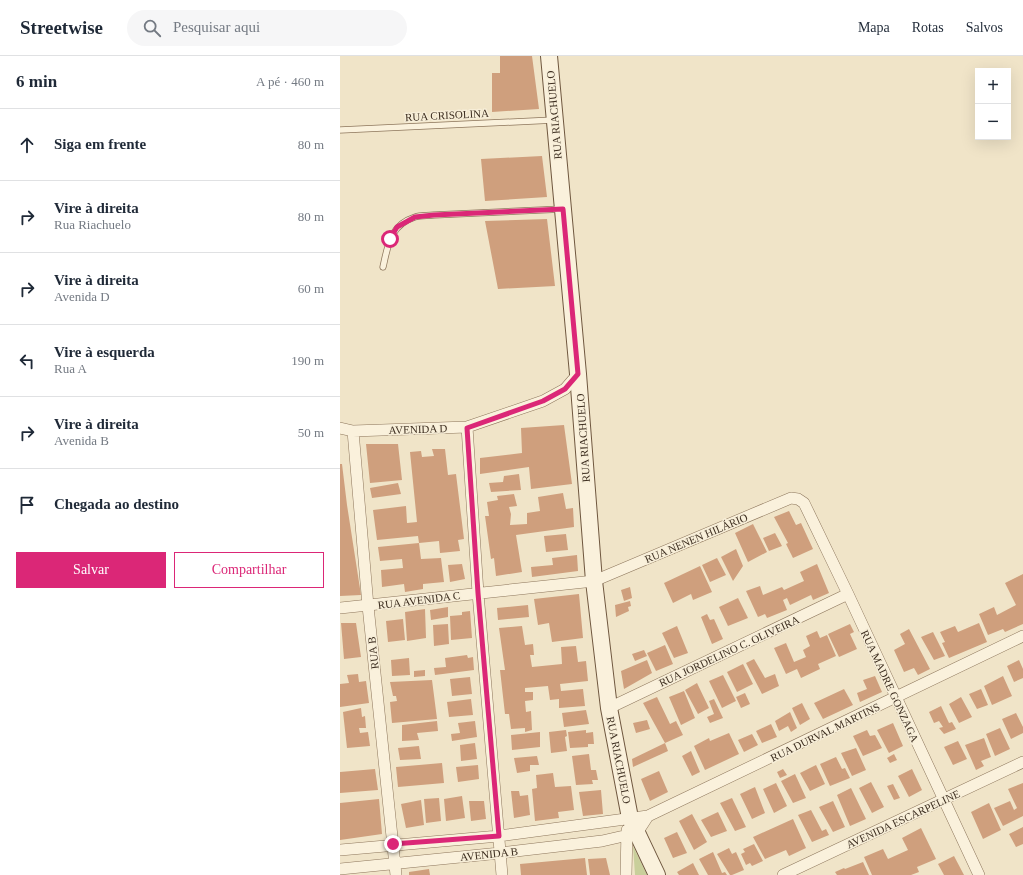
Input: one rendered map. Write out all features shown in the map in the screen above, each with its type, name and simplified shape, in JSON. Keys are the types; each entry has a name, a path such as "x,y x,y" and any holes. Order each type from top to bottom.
{"street":[{"name":"RUA RIACHUELO","path":"549,56 578,374 594,581 609,708 632,834 657,875"},
{"name":"AVENIDA D","path":"340,428 353,431 467,428 543,401 565,389 578,374"},
{"path":"467,428 478,593 502,875"},
{"name":"RUA B","path":"353,431 368,606 396,870"},
{"name":"RUA NENEN HILÁRIO","path":"594,581 791,498 798,499"},
{"name":"RUA MADRE GONZAGA","path":"798,499 804,503 848,594 895,698 979,875"},
{"name":"RUA AVENIDA C","path":"340,608 594,581"},
{"name":"RUA JORDELINO C. OLIVEIRA","path":"609,708 848,594"},
{"name":"RUA DURVAL MARTINS","path":"630,818 648,816 1023,636"},
{"name":"AVENIDA ESCARPELINE","path":"784,875 1023,762"},
{"path":"626,875 632,834 648,816"},
{"name":"AVENIDA B","path":"340,850 393,844 499,836 630,818"},
{"name":"AVENIDA B","path":"340,869 396,870 500,853 602,840 632,834"}],"lane":[{"name":"RUA CRISOLINA","path":"340,130 555,120"},
{"path":"383,267 390,239 397,227 415,217 563,209"}],"green space":[{"path":"633,846 647,875 635,875"}],"building":[{"path":"500,56 532,56 539,109 492,112 492,73 500,73"},
{"path":"542,156 547,197 485,201 481,159"},
{"path":"547,219 555,286 498,289 485,221"},
{"path":"564,425 572,484 531,489 529,467 480,474 480,458 522,453 521,428"},
{"path":"366,444 398,444 402,480 370,483"},
{"path":"432,449 445,449 448,475 456,474 464,539 458,540 460,551 440,553 439,541 419,543 418,536 377,540 373,510 406,506 407,523 417,522 410,452 421,451 422,457 434,456"},
{"path":"340,464 342,464 361,595 340,596"},
{"path":"519,474 521,490 491,492 489,483 503,482 504,476"},
{"path":"398,483 401,494 372,498 370,488"},
{"path":"563,493 566,509 573,508 574,527 516,535 522,572 496,576 494,558 491,559 485,516 489,516 487,502 498,500 497,496 514,494 517,506 509,507 511,514 510,525 527,524 527,513 540,511 538,497"},
{"path":"789,511 796,525 801,523 813,549 793,558 786,544 788,543 774,517"},
{"path":"753,524 767,552 748,562 735,533"},
{"path":"775,533 782,546 769,551 763,538"},
{"path":"566,534 568,550 546,552 544,536"},
{"path":"419,543 421,559 441,558 444,582 423,584 423,589 405,592 404,584 382,587 381,570 403,568 402,559 380,561 378,547"},
{"path":"736,549 743,566 733,581 721,557"},
{"path":"577,555 578,571 532,577 531,567 553,565 552,558"},
{"path":"717,558 726,575 710,582 702,565"},
{"path":"462,564 465,579 450,582 448,565"},
{"path":"817,564 829,593 813,600 811,595 790,605 787,598 783,600 787,610 767,618 765,614 758,617 746,591 760,586 763,595 782,587 784,590 804,581 800,572"},
{"path":"700,566 712,592 693,600 691,594 673,603 664,583"},
{"path":"1023,574 1023,624 1005,632 1003,629 988,635 979,614 994,607 997,615 1016,605 1005,583"},
{"path":"630,587 632,598 624,601 621,590"},
{"path":"579,594 583,638 552,642 549,623 538,625 534,599"},
{"path":"738,598 748,618 728,626 719,607"},
{"path":"630,601 631,606 628,607 629,611 616,617 615,605"},
{"path":"528,605 529,617 498,620 497,608"},
{"path":"448,607 448,617 431,620 430,610"},
{"path":"425,609 426,638 407,641 405,612"},
{"path":"470,611 472,638 451,640 450,616 462,615 462,612"},
{"path":"707,614 710,620 714,619 723,639 712,644 701,617"},
{"path":"403,619 405,640 388,642 386,621"},
{"path":"341,623 356,623 361,657 344,659"},
{"path":"979,623 987,642 949,658 942,643 945,642 940,632 955,626 958,632"},
{"path":"448,624 449,644 434,646 433,625"},
{"path":"850,624 854,632 850,634 857,649 839,657 828,634"},
{"path":"522,626 525,645 533,644 534,655 530,655 532,667 562,664 561,647 576,646 578,662 586,661 588,681 560,684 561,691 583,689 585,706 559,708 559,699 550,700 548,686 525,688 525,692 533,692 533,700 525,701 526,712 531,711 532,730 525,732 525,728 511,729 509,714 505,714 500,670 505,670 499,628"},
{"path":"677,626 688,653 674,658 662,633"},
{"path":"909,629 930,669 918,675 914,668 904,672 894,650 905,644 900,634"},
{"path":"817,631 820,638 827,635 836,656 818,664 820,669 801,678 797,669 786,674 774,648 786,643 794,662 806,657 803,650 810,646 806,636"},
{"path":"933,632 945,656 934,660 921,637"},
{"path":"665,645 673,664 656,671 647,653"},
{"path":"644,650 647,656 635,661 632,654"},
{"path":"467,655 468,658 473,657 474,670 435,675 434,668 446,667 445,658"},
{"path":"409,658 410,675 392,676 391,660"},
{"path":"754,659 765,678 775,674 779,686 762,694 746,663"},
{"path":"647,660 652,673 624,689 621,671"},
{"path":"1019,660 1023,669 1023,678 1014,682 1007,666"},
{"path":"743,664 753,684 737,692 727,672"},
{"path":"425,670 425,676 414,677 414,671"},
{"path":"358,674 359,682 366,681 369,703 340,707 340,684 349,683 347,675"},
{"path":"723,675 736,701 722,708 709,681"},
{"path":"875,676 882,692 860,702 857,693 867,689 863,680"},
{"path":"1003,676 1012,696 992,705 984,686"},
{"path":"470,677 472,694 452,696 450,679"},
{"path":"432,680 437,719 392,723 390,702 397,701 396,696 393,696 390,682"},
{"path":"697,683 709,708 698,714 685,690"},
{"path":"844,689 853,705 823,719 814,703"},
{"path":"981,689 988,705 977,709 969,694"},
{"path":"684,691 695,718 681,725 669,697"},
{"path":"745,693 750,704 741,708 736,697"},
{"path":"657,697 670,724 676,721 683,735 665,743 643,703"},
{"path":"961,697 972,717 959,723 949,704"},
{"path":"471,699 473,715 449,717 447,702"},
{"path":"714,699 723,718 710,723 707,717 714,714 709,701"},
{"path":"802,703 810,719 800,725 792,708"},
{"path":"941,706 949,723 952,722 956,729 944,734 939,728 943,727 939,721 934,723 929,712"},
{"path":"361,708 362,717 365,716 366,728 359,728 360,733 368,732 370,746 347,748 343,712"},
{"path":"586,710 589,724 564,727 562,713"},
{"path":"790,712 797,728 791,732 788,726 779,731 775,721"},
{"path":"1016,713 1023,727 1023,733 1011,739 1002,719"},
{"path":"647,720 650,729 636,733 633,723"},
{"path":"437,721 438,731 417,733 419,740 402,741 402,725"},
{"path":"475,721 477,737 452,741 451,734 460,733 458,723"},
{"path":"893,723 903,746 889,753 877,730"},
{"path":"771,724 777,737 762,743 756,731"},
{"path":"1000,728 1010,749 995,756 986,734"},
{"path":"566,730 567,736 565,737 567,751 551,753 549,732"},
{"path":"586,730 586,733 593,732 594,744 588,744 588,747 570,748 568,732"},
{"path":"867,730 870,736 875,735 882,748 863,756 853,736"},
{"path":"540,732 540,747 512,750 511,735"},
{"path":"729,733 739,754 705,770 694,746 709,738 710,741"},
{"path":"752,734 758,745 744,752 738,740"},
{"path":"984,738 991,757 981,761 984,766 976,770 965,745"},
{"path":"958,741 967,759 953,765 944,747"},
{"path":"475,743 477,759 461,761 460,745"},
{"path":"665,743 668,751 633,767 632,759"},
{"path":"419,746 421,759 400,760 398,748"},
{"path":"856,748 866,770 852,776 841,753"},
{"path":"691,751 700,772 692,776 682,756"},
{"path":"589,754 591,770 596,770 598,780 592,780 593,784 576,785 572,756"},
{"path":"894,754 897,760 890,763 887,758"},
{"path":"537,756 539,765 530,765 530,771 517,773 514,758"},
{"path":"836,757 842,769 845,768 850,778 830,786 820,764"},
{"path":"442,763 444,783 398,787 396,767"},
{"path":"478,765 479,779 458,782 456,767"},
{"path":"816,765 825,784 810,791 800,773"},
{"path":"375,769 378,790 340,793 340,772"},
{"path":"783,769 787,775 780,778 777,772"},
{"path":"912,769 922,790 909,797 898,776"},
{"path":"659,771 668,792 650,801 641,779"},
{"path":"553,773 555,787 571,786 574,810 558,812 559,818 535,821 532,789 537,788 536,775"},
{"path":"795,774 806,798 793,803 781,781"},
{"path":"871,782 884,807 872,813 859,788"},
{"path":"776,783 787,806 774,813 763,789"},
{"path":"1023,783 1023,816 1003,826 994,808 1010,801 1014,810 1017,808 1008,789"},
{"path":"893,784 900,798 894,800 887,786"},
{"path":"755,787 765,813 752,819 740,794"},
{"path":"851,788 866,819 850,826 837,795"},
{"path":"601,790 603,814 583,816 579,792"},
{"path":"511,791 519,791 520,796 528,795 530,815 514,818"},
{"path":"462,796 465,818 446,821 444,799"},
{"path":"439,798 441,821 426,823 424,799"},
{"path":"732,798 746,827 735,831 720,803"},
{"path":"379,799 382,834 340,840 340,803"},
{"path":"421,800 424,825 406,828 401,804"},
{"path":"469,801 484,801 486,819 471,821"},
{"path":"833,801 845,827 833,832 819,807"},
{"path":"989,803 1001,830 983,839 971,812"},
{"path":"811,810 822,831 826,829 829,835 812,842 798,815"},
{"path":"718,812 727,831 711,837 701,820"},
{"path":"692,814 707,842 694,850 679,821"},
{"path":"793,819 806,848 789,856 786,850 765,859 753,837"},
{"path":"1023,827 1023,844 1016,847 1009,834"},
{"path":"921,828 936,859 917,867 919,872 911,875 872,875 864,857 883,849 888,859 908,850 902,838"},
{"path":"677,832 687,853 673,858 664,838"},
{"path":"754,844 763,861 752,866 750,863 746,865 741,854 745,852 743,849"},
{"path":"729,848 732,854 736,852 744,870 732,875 730,875 717,854"},
{"path":"713,852 722,873 725,872 727,875 708,875 699,859"},
{"path":"954,856 964,875 944,875 938,864"},
{"path":"585,858 587,875 521,875 520,864"},
{"path":"606,858 610,875 590,875 588,859"},
{"path":"863,862 869,875 837,875 835,872 844,868 845,869"},
{"path":"693,863 699,875 679,875 677,872"},
{"path":"429,869 430,875 409,875 409,872"}],"route":[{"path":"390,239 397,227 415,217 563,209 578,374 565,389 543,401 467,428 478,593 499,836 393,844"}]}
